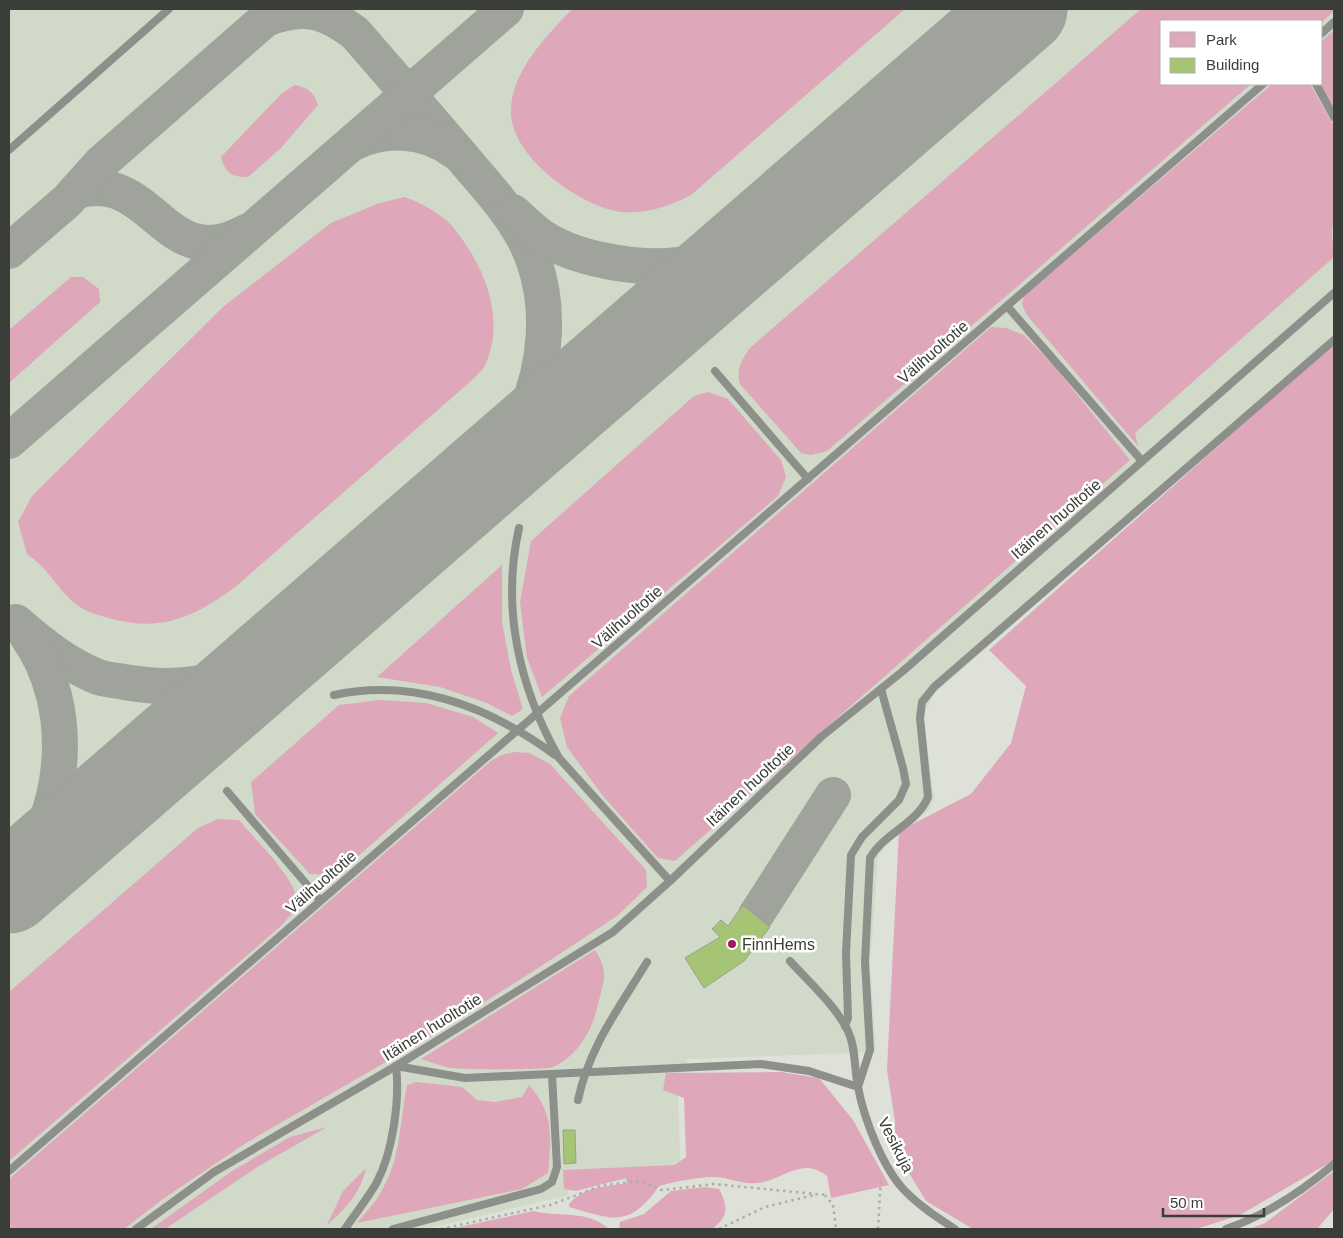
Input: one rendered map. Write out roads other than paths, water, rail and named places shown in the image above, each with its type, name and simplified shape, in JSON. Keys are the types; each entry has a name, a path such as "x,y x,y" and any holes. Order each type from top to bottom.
{"lane":[{"path":"9,150 160,12 170,9"},
{"path":"1323,32 1334,22"},
{"name":"Välihuoltotie","path":"9,1171 1262,85"},
{"path":"1317,85 1334,117"},
{"name":"Itäinen huoltotie","path":"136,1229 214,1172 396,1066 613,932 670,881 821,737 881,689 1334,293"},
{"path":"1007,306 1142,461"},
{"path":"345,1229 377,1181 390,1148 398,1084 396,1066 466,1078 761,1064 809,1071 858,1087 870,1050 865,962 870,858 876,848 923,809 928,798 920,718 922,702 934,687 1334,340"},
{"path":"715,371 808,479"},
{"path":"519,528 513,553 512,604 515,636 526,686 559,758"},
{"path":"334,695 358,690 377,689 430,695 468,705 518,730 559,758 670,881"},
{"path":"790,961 845,1026 848,1018 846,953 851,856 862,837 899,800 906,784 881,689"},
{"path":"227,791 320,900"},
{"path":"578,1100 584,1073 599,1041 647,962"},
{"name":"Vesikuja","path":"845,1026 853,1049 858,1087 876,1144 891,1172 905,1191 924,1208 955,1229"},
{"path":"393,1229 541,1189 552,1182 557,1167 552,1075"},
{"path":"1226,1229 1259,1217 1285,1202 1334,1164"}],"place":[{"name":"FinnHems","path":"732,944"}]}
